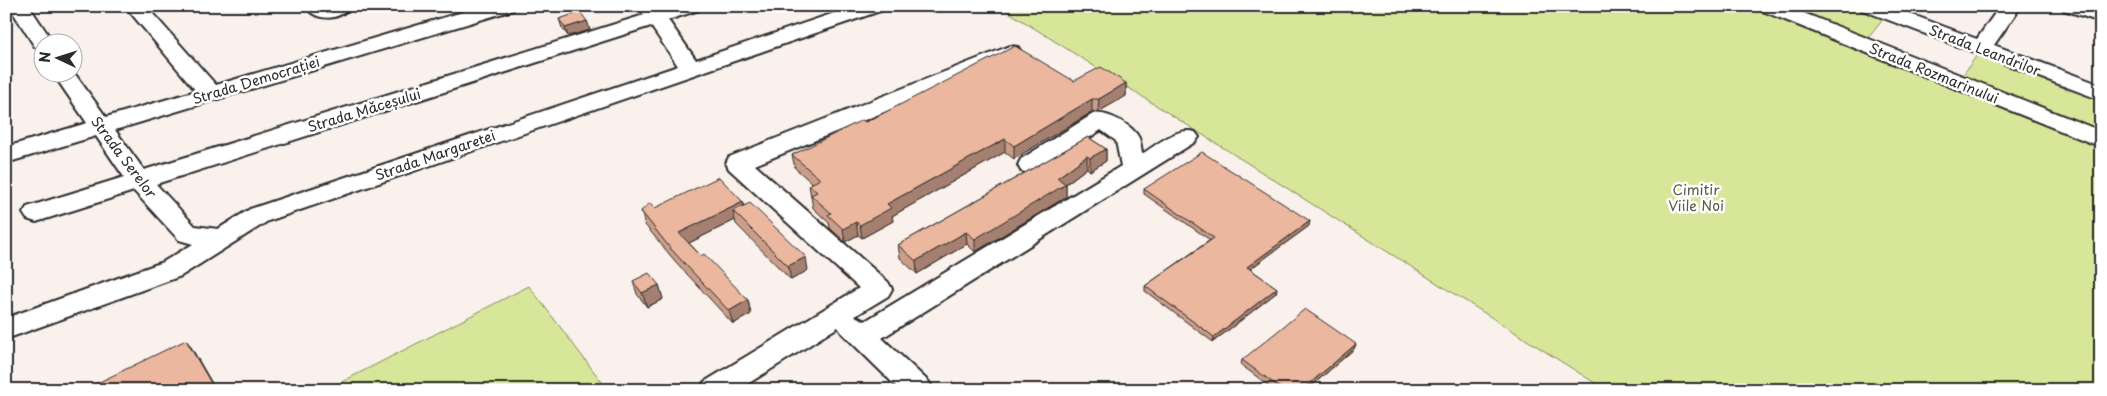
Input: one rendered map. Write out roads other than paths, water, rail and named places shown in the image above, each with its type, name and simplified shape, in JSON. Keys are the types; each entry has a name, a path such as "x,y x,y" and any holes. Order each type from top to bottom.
{"street":[{"path":"19,6 36,32"},
{"path":"135,6 211,94"},
{"path":"315,6 323,12 340,6"},
{"name":"Strada Democrației","path":"6,155 506,6"},
{"name":"Strada Măceșului","path":"36,213 139,181 652,12 692,6"},
{"name":"Strada Margaretei","path":"6,329 172,269 259,215 876,6"},
{"name":"Strada Rozmarinului","path":"1768,6 2101,140"},
{"name":"Strada Leandrilor","path":"1869,6 2101,93"},
{"path":"1981,48 2012,6"},
{"path":"2071,6 2101,16"},
{"path":"652,12 691,69"},
{"path":"714,390 878,289 738,163 1018,49 1034,59"},
{"name":"Strada Serelor","path":"70,82 139,181 188,234 222,238"},
{"path":"1030,165 1101,119 1127,138 1134,169"},
{"path":"863,336 1187,137"},
{"path":"839,314 918,390"}],"park label":[{"name":"Cimitir Viile Noi","path":"1696,197"}]}
